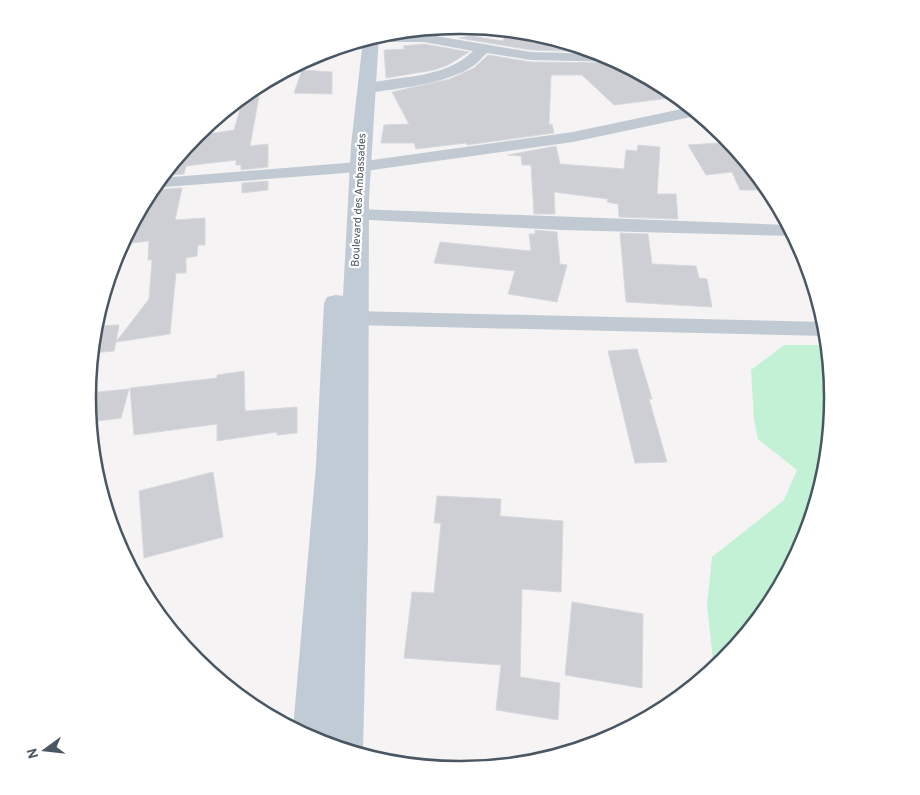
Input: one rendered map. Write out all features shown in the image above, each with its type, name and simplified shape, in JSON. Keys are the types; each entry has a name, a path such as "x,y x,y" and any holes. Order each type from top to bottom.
{"main road":[{"name":"Boulevard des Ambassades","path":"343,362 351,168 350,94 365,46"},
{"name":"Boulevard des Ambassades","path":"343,362 353,318 357,215 351,168 366,88 368,46"},
{"path":"312,730 331,465 343,362"},
{"path":"343,362 354,471 344,742"}],"street":[{"path":"407,38 424,38 532,56 594,59"},
{"path":"366,88 398,84 452,69 468,63 483,49"},
{"path":"166,183 351,168 573,137 686,113"},
{"path":"357,215 572,225 783,231"},
{"path":"353,318 817,329"}],"green space":[{"path":"784,345 820,345 824,398 821,445 811,492 796,537 786,558 749,619 713,659 707,605 712,557 784,500 797,470 758,439 754,420 751,370"}],"building":[{"path":"471,36 503,41 505,37 507,37 571,51 531,50 459,38"},
{"path":"424,44 469,52 448,65 434,70 386,78 384,50 405,49 403,46"},
{"path":"488,55 531,62 603,63 642,82 667,98 614,105 582,75 551,75 549,125 552,124 554,133 467,145 466,143 416,149 414,143 381,143 384,125 409,124 392,92 450,79 474,68"},
{"path":"302,70 332,72 332,94 294,93"},
{"path":"259,94 250,146 268,144 268,167 241,170 241,165 236,165 236,160 186,166 184,174 172,175 210,134 234,130 241,108"},
{"path":"719,143 749,176 759,190 740,190 732,172 706,175 688,145"},
{"path":"638,145 660,147 657,194 676,194 678,219 619,217 618,204 607,202 608,199 554,192 555,214 534,214 531,165 522,165 521,156 508,155 556,146 560,164 624,169 626,150 637,151"},
{"path":"268,181 268,190 242,193 242,183"},
{"path":"182,188 175,220 205,218 205,245 198,245 197,256 186,258 186,273 176,273 170,334 116,342 149,299 152,260 148,260 149,241 131,243 162,189"},
{"path":"535,230 557,232 560,264 567,265 557,302 508,294 515,271 434,263 440,242 531,251 529,234 535,234"},
{"path":"620,233 648,234 652,264 696,266 699,278 707,279 712,307 626,302"},
{"path":"119,325 114,351 99,352 103,326"},
{"path":"637,349 652,399 649,399 667,462 635,463 608,351"},
{"path":"244,371 245,411 297,407 297,433 277,435 277,432 217,441 217,424 134,435 130,388 217,378 217,375"},
{"path":"129,389 121,418 97,421 96,392"},
{"path":"213,472 223,537 144,558 139,491"},
{"path":"437,496 501,499 500,516 563,521 561,592 522,589 520,677 560,683 558,720 496,710 501,665 404,658 412,592 434,593 441,523 434,523"},
{"path":"572,602 643,614 642,688 565,675"}]}
